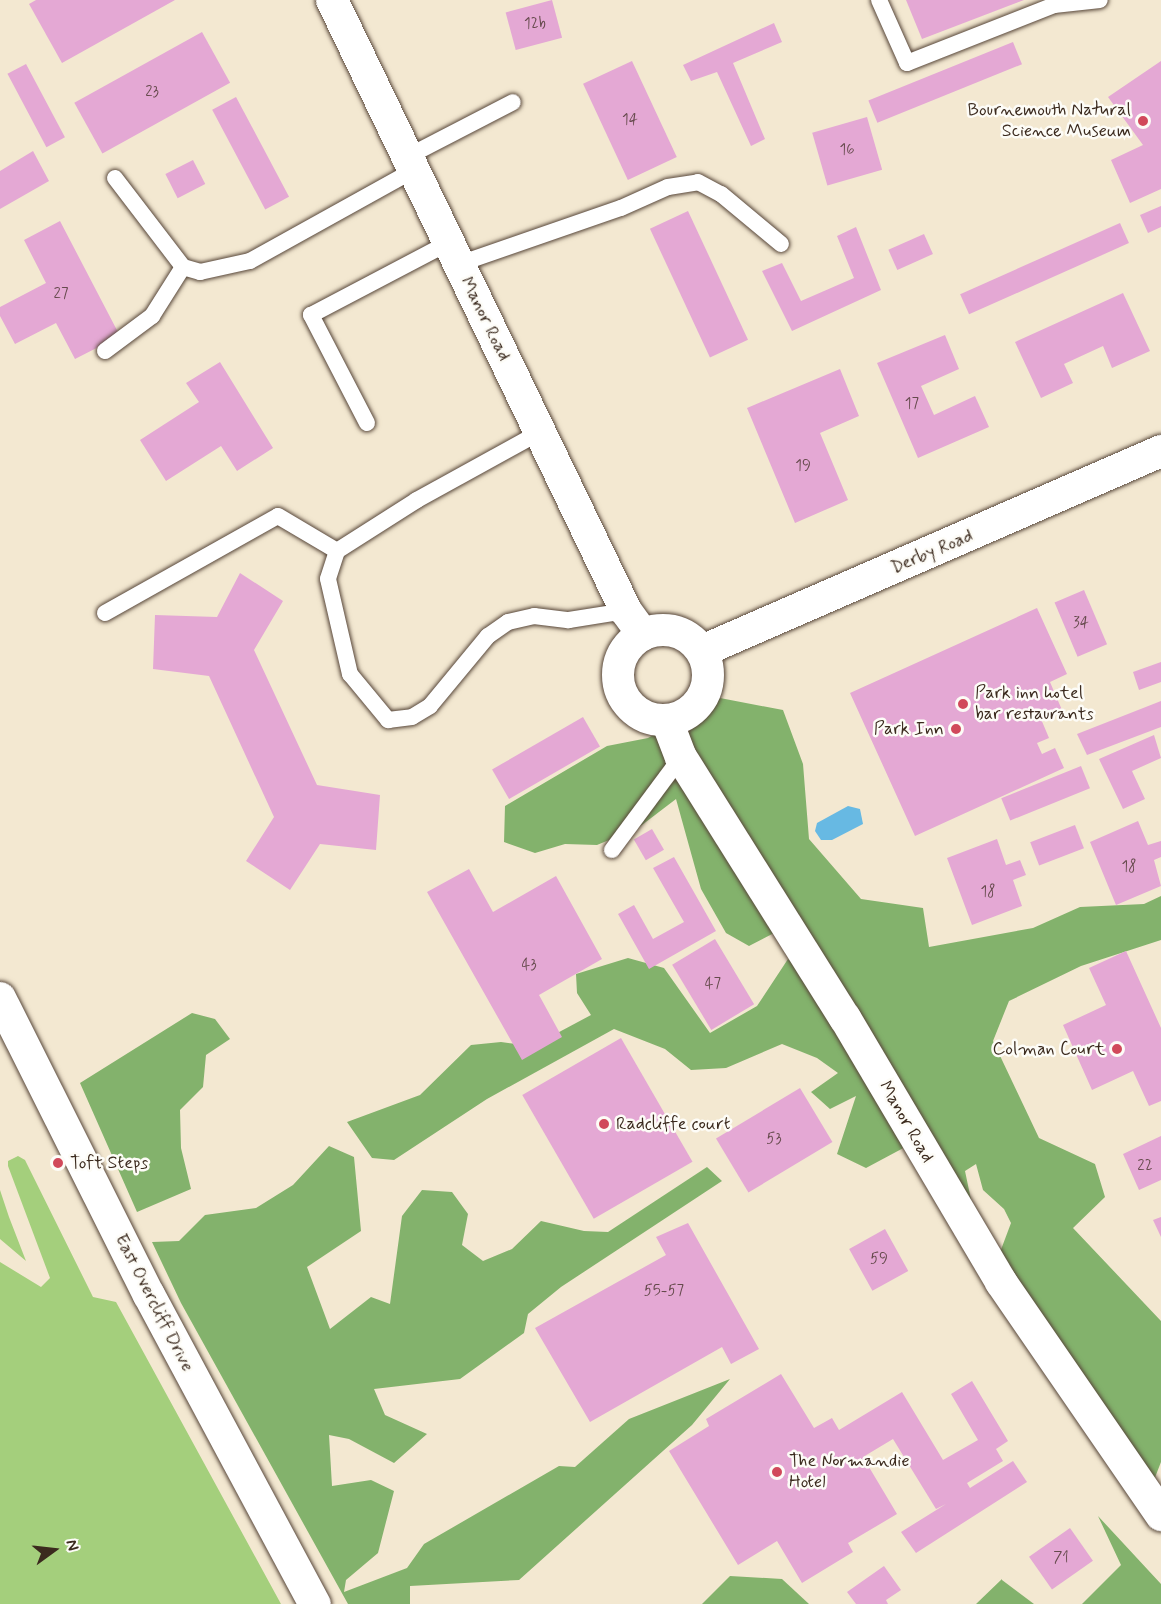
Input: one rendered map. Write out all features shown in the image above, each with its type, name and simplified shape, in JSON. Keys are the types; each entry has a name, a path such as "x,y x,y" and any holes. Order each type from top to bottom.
{"street":[{"name":"Manor Road","path":"332,0 634,623"},
{"name":"Derby Road","path":"702,651 1161,450"},
{"path":"634,623 656,630 682,633 702,651 707,666 703,696 681,717 667,721 638,714 621,693 617,679 623,652 634,623"},
{"name":"Manor Road","path":"667,721 681,757 839,1008 1001,1282 1161,1515"},
{"name":"East Overcliff Drive","path":"0,998 149,1295 315,1604"}],"lane":[{"path":"879,0 907,63 1054,5 1100,0"},
{"path":"115,178 183,267 200,272 250,261 513,102"},
{"path":"367,423 311,315 454,253 621,208 668,187 698,182 721,194 781,244"},
{"path":"105,351 152,316 183,267"},
{"path":"540,432 417,500 337,551 328,579 350,674 388,720 412,717 430,706 488,636 507,622 534,616 634,623"},
{"path":"105,613 278,516 337,551"},
{"path":"612,850 681,757"}],"green space":[{"path":"720,698 783,710 803,764 809,839 861,899 923,908 929,947 1033,928 1080,907 1144,904 1161,896 1161,940 1081,966 1009,1001 993,1041 1039,1138 1095,1164 1105,1197 1073,1228 1161,1321 1161,1462 1154,1480 999,1255 1011,1223 1004,1209 983,1190 976,1164 965,1171 974,1214 682,739"},
{"path":"662,730 778,931 749,946 726,933 701,889 676,799 638,828 597,845 565,844 535,853 504,842 505,806 607,746 648,738"},
{"path":"628,958 664,968 710,1033 757,1006 788,959 810,980 909,1145 866,1168 837,1154 856,1096 830,1109 811,1092 838,1073 817,1058 782,1044 726,1068 691,1070 665,1049 614,1029 487,1099 394,1160 372,1158 347,1122 420,1095 471,1045 501,1042 533,1046 591,1015 577,993 576,974"},
{"path":"192,1013 215,1019 230,1039 206,1055 203,1087 180,1110 181,1148 191,1189 137,1212 80,1083"},
{"path":"329,1146 354,1157 361,1231 307,1267 330,1329 371,1297 390,1304 402,1216 422,1190 452,1192 468,1214 462,1245 483,1261 512,1249 541,1221 584,1231 608,1232 707,1167 722,1181 561,1287 528,1314 524,1333 460,1379 374,1389 385,1415 427,1434 394,1463 349,1439 329,1435 332,1486 371,1480 394,1491 378,1553 346,1580 344,1592 407,1568 424,1544 559,1466 575,1467 629,1419 730,1379 692,1425 519,1580 410,1586 410,1604 348,1604 181,1303 152,1242 179,1241 205,1215 256,1208 293,1185"},
{"path":"18,1156 25,1160 93,1297 116,1302 281,1604 0,1604 0,1262 41,1287 50,1278 8,1166 8,1161"},
{"path":"0,1190 9,1217 26,1261 0,1239"},
{"path":"1098,1516 1161,1584 1161,1604 1082,1604 1121,1565"},
{"path":"730,1576 782,1579 809,1604 702,1604"},
{"path":"1002,1580 1034,1604 976,1604"}],"water":[{"path":"848,806 860,809 863,824 832,840 821,840 815,831 817,823"}],"building":[{"path":"36,0 175,0 62,63 29,4"},
{"path":"552,0 562,38 516,50 506,12"},
{"path":"906,0 1024,0 922,39"},
{"path":"774,23 782,42 733,63 765,139 751,146 717,72 691,81 683,65"},
{"path":"202,32 230,83 102,154 74,103"},
{"path":"1013,42 1022,64 877,123 868,100"},
{"path":"632,61 677,157 628,180 583,84"},
{"name":"Bournemouth Natural Science Museum","path":"1161,61 1161,189 1130,203 1111,160 1143,145 1108,97"},
{"path":"26,64 65,137 46,147 7,74"},
{"path":"236,97 289,197 265,209 212,110"},
{"path":"867,117 882,170 827,186 812,133"},
{"path":"33,151 49,181 0,209 0,171"},
{"path":"193,160 205,184 178,198 165,174"},
{"path":"1161,206 1161,227 1148,233 1140,215"},
{"path":"688,211 748,340 710,357 650,229"},
{"path":"60,221 120,336 75,359 56,323 15,344 0,316 0,307 46,283 24,240"},
{"path":"1120,223 1129,243 969,314 960,294"},
{"path":"856,227 881,290 792,331 762,271 782,263 801,301 854,278 837,236"},
{"path":"924,234 933,254 897,270 888,250"},
{"path":"1123,293 1150,351 1112,368 1103,346 1064,364 1073,383 1041,398 1015,342"},
{"path":"945,335 959,369 921,386 934,415 975,396 989,427 918,458 877,363"},
{"path":"220,362 273,448 237,471 221,446 166,481 140,440 199,402 186,383"},
{"path":"840,369 859,416 820,433 848,500 795,523 747,408"},
{"path":"240,573 283,601 254,650 317,785 380,795 376,850 320,844 290,890 246,861 274,817 209,676 153,669 155,615 217,617"},
{"path":"1084,590 1107,644 1078,657 1055,603"},
{"name":"Park Inn","path":"1037,608 1067,674 1050,682 1062,710 1041,719 1049,738 1037,743 1042,754 1055,748 1064,768 915,836 850,693"},
{"path":"1161,662 1161,682 1139,690 1133,672"},
{"path":"1161,701 1161,727 1087,755 1077,734"},
{"path":"583,717 600,746 509,799 492,770"},
{"path":"1154,735 1161,758 1132,771 1145,799 1123,809 1099,759"},
{"path":"1081,766 1090,788 1010,820 1001,798"},
{"path":"1138,821 1148,845 1161,841 1161,857 1154,860 1161,886 1116,905 1090,842"},
{"path":"1075,825 1084,848 1039,866 1030,842"},
{"path":"652,829 664,850 646,860 634,840"},
{"path":"997,839 1006,865 1020,860 1026,875 1013,880 1022,906 972,925 947,858"},
{"path":"674,857 716,931 649,969 618,914 634,905 653,939 684,922 653,868"},
{"path":"469,869 493,912 556,876 602,959 539,995 562,1037 522,1060 427,892"},
{"path":"715,939 754,1004 711,1030 672,965"},
{"name":"Colman Court","path":"1126,951 1161,1028 1161,1101 1149,1106 1133,1071 1092,1090 1063,1025 1106,1005 1089,968"},
{"name":"Radcliffe court","path":"621,1038 692,1162 594,1219 522,1095"},
{"path":"800,1088 832,1142 748,1192 716,1138"},
{"path":"1161,1136 1161,1180 1139,1190 1123,1154"},
{"path":"1161,1217 1161,1237 1153,1220"},
{"path":"688,1223 759,1349 731,1364 722,1347 590,1422 535,1328 666,1255 656,1237"},
{"path":"885,1229 908,1271 872,1291 849,1249"},
{"name":"The Normandie Hotel","path":"781,1374 814,1428 832,1418 839,1430 902,1392 943,1460 978,1440 951,1394 972,1381 1008,1441 996,1449 1003,1461 967,1483 970,1488 1013,1461 1027,1482 916,1553 901,1532 946,1504 936,1509 893,1439 863,1457 897,1514 848,1543 853,1552 802,1583 777,1541 738,1565 669,1451 709,1426 706,1419"},
{"path":"1070,1528 1093,1561 1052,1589 1029,1557"},
{"path":"884,1566 901,1590 886,1600 888,1604 856,1604 847,1592"}],"place":[{"name":"Bournemouth Natural Science Museum","path":"1143,121"},
{"name":"Park inn hotel bar restaurants","path":"963,704"},
{"name":"Park Inn","path":"956,729"},
{"name":"Colman Court","path":"1117,1049"},
{"name":"Radcliffe court","path":"604,1124"},
{"name":"Toft Steps","path":"58,1163"},
{"name":"The Normandie Hotel","path":"777,1472"}]}
